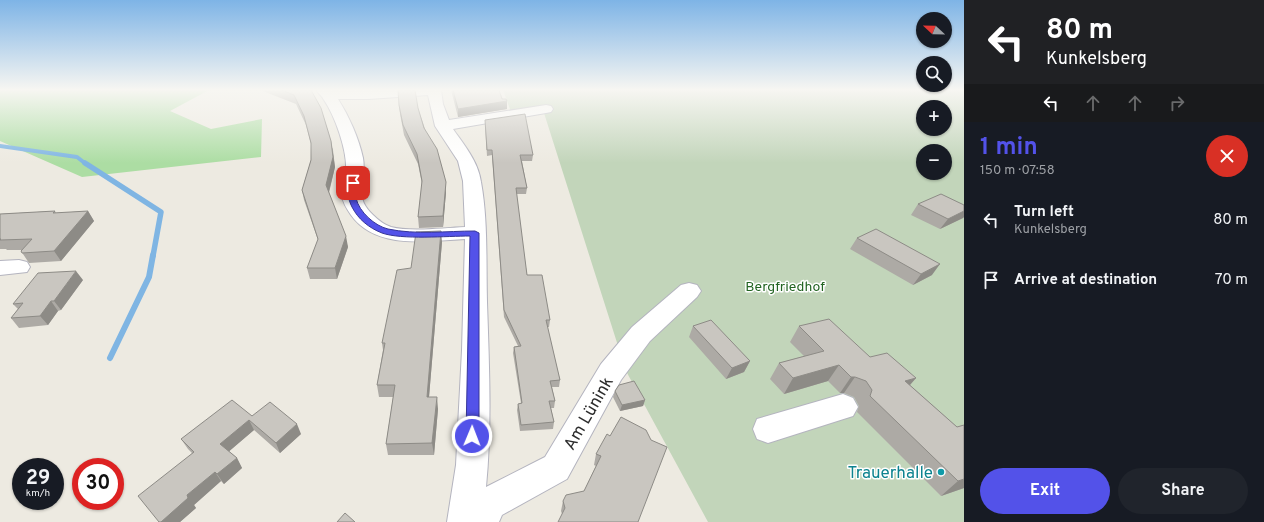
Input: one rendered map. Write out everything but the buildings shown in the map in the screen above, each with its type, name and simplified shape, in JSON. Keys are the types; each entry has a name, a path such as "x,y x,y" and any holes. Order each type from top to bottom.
{"street":[{"path":"339,114 351,145 355,168 352,198 359,214 370,224 384,231 408,234 475,233"},
{"path":"440,114 444,126 466,161 472,181 475,233 472,465 465,522"},
{"path":"444,126 514,114"},
{"name":"Am Lünink","path":"480,522 490,503 556,468 611,372 641,334 689,291"},
{"path":"768,428 843,408"}],"green space":[{"path":"0,114 178,114 211,129 262,119 261,157 82,177 0,141"},
{"name":"Bergfriedhof","path":"544,114 916,114 916,136 952,136 952,114 964,114 964,522 708,522 626,371"}],"waterway":[{"path":"0,146 77,157 86,164"},
{"path":"85,163 161,212 153,256"},
{"path":"110,358 149,277 153,255"}],"place":[{"name":"Trauerhalle","path":"941,472"}],"route":[{"path":"353,183 352,198 359,214 370,224 384,231 408,234 475,233 472,436"}]}
